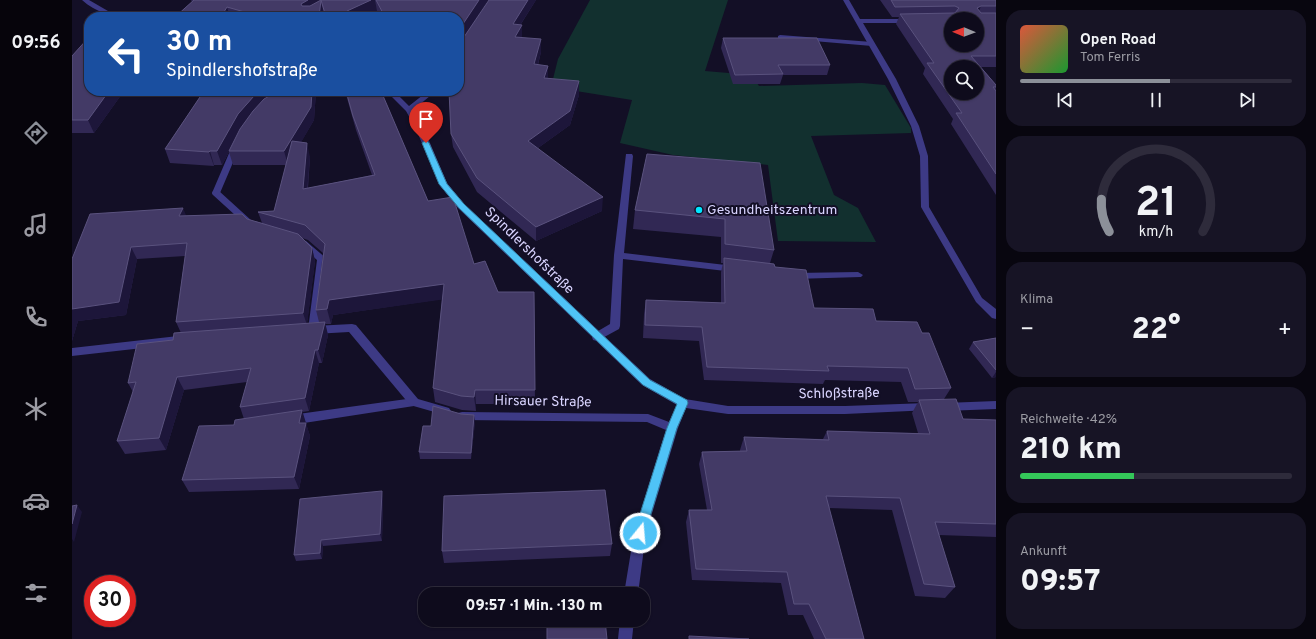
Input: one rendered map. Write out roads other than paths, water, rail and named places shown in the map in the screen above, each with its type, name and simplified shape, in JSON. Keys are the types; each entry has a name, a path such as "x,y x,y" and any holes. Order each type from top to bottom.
{"street":[{"path":"85,0 106,12"},
{"path":"846,0 892,79 915,126 924,156 925,207 980,300 996,315"},
{"path":"859,21 920,20"},
{"path":"780,37 872,44"},
{"name":"Spindlershofstraße","path":"395,96 409,110 420,129 443,184 461,206 646,382 683,403"},
{"path":"409,110 426,96"},
{"path":"240,141 216,193 255,228"},
{"path":"597,336 615,326 619,255 629,156"},
{"path":"297,241 304,243 322,259 309,330 352,328 414,402"},
{"path":"619,255 743,270"},
{"path":"782,274 798,276 858,275"},
{"path":"72,352 196,338"},
{"name":"Hirsauer Straße","path":"282,421 414,402 462,416 648,418 672,428"},
{"path":"632,587 640,533 672,428 683,403"},
{"name":"Schloßstraße","path":"683,403 728,410 845,410 996,405"},
{"path":"625,639 626,627"}],"place":[{"name":"Gesundheitszentrum","path":"699,210"}]}
